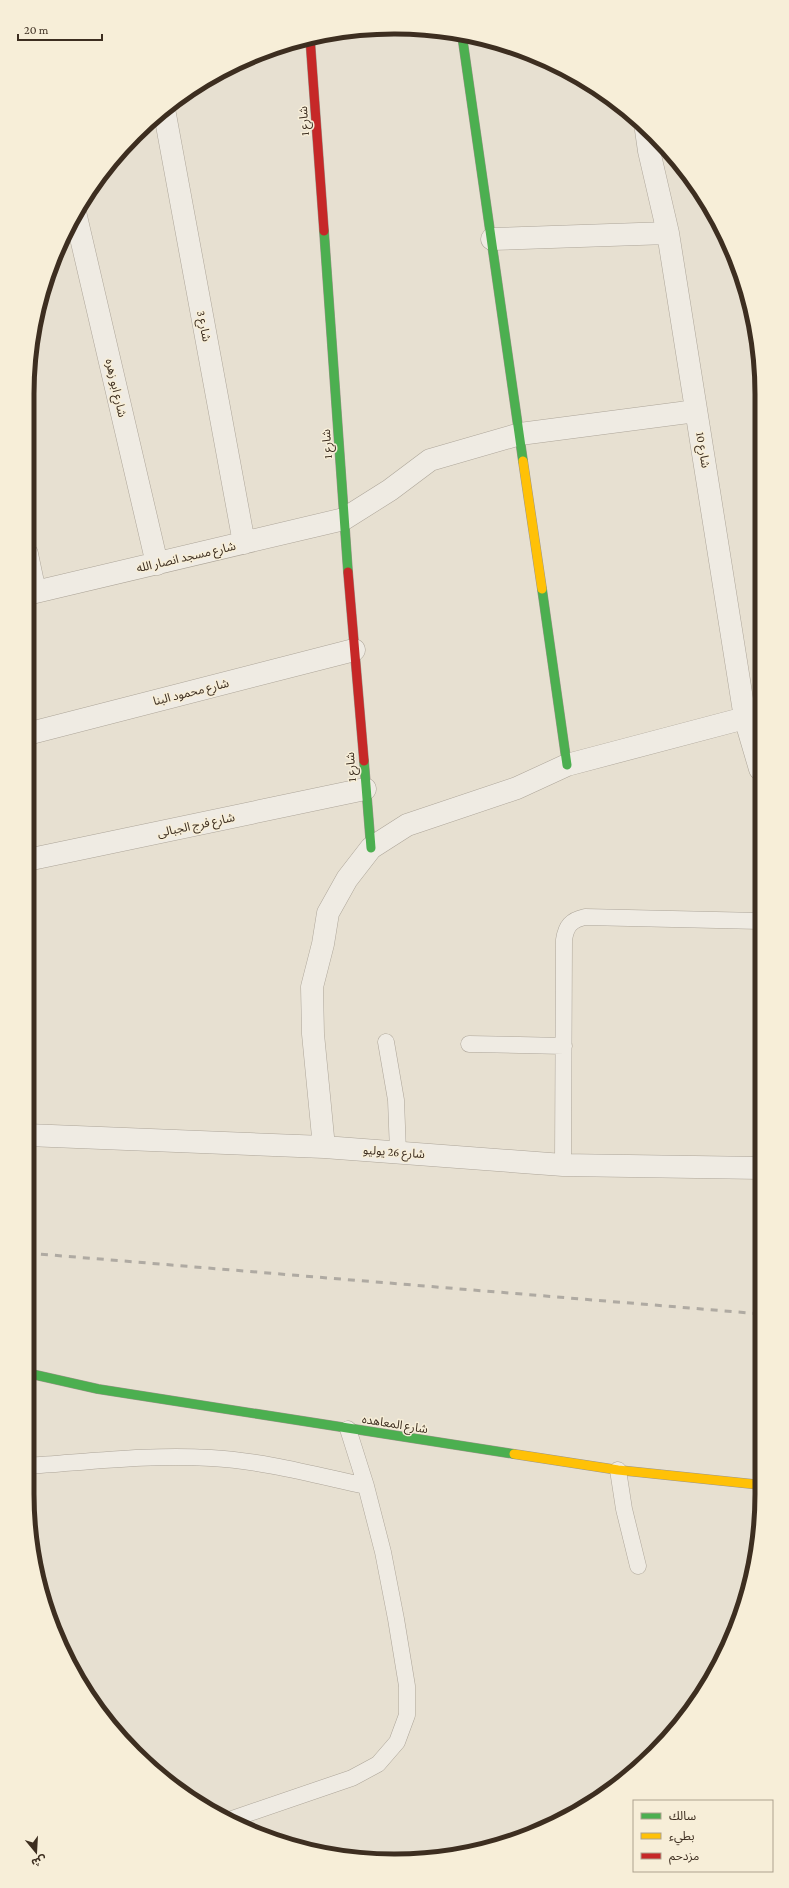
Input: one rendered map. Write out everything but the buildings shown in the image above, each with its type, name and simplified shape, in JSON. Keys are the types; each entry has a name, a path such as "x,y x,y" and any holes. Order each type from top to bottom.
{"street":[{"path":"463,41 567,765"},
{"name":"شارع 1","path":"310,44 344,519 371,848"},
{"name":"شارع 3","path":"165,116 244,543"},
{"name":"شارع 10","path":"647,138 668,233 745,718 755,752"},
{"name":"شارع ابو زهره","path":"78,221 157,564"},
{"path":"492,239 668,233"},
{"name":"شارع مسجد انصار الله","path":"34,592 344,519 390,490 430,460 520,434 696,411"},
{"name":"شارع محمود البنا","path":"34,732 354,650"},
{"path":"324,1147 313,1034 312,987 323,944 328,913 347,879 371,848 407,826 517,788 567,765 745,718"},
{"name":"شارع فرج الجبالى","path":"34,859 365,789"},
{"name":"شارع 26 يوليو","path":"34,1136 324,1147 564,1165 755,1168"},
{"name":"شارع المعاهده","path":"34,1374 98,1388 348,1429 618,1470 755,1484"}],"lane":[{"path":"564,1165 564,940 565,931 569,923 576,918 585,917 755,921"},
{"path":"386,1042 396,1094 398,1152"},
{"path":"469,1044 564,1046"},
{"path":"236,1817 352,1778 378,1764 397,1742 407,1715 407,1686 386,1567 366,1486 348,1429"},
{"path":"34,1466 168,1456 212,1458 256,1463 366,1486"},
{"path":"618,1470 624,1509 638,1566"}],"railway":[{"path":"34,1254 755,1313"}],"traffic: fast":[{"path":"463,41 523,461"},
{"path":"324,231 348,572"},
{"path":"542,589 567,765"},
{"path":"364,761 371,848"},
{"path":"34,1375 98,1389 514,1454"}],"traffic: slow":[{"path":"523,461 542,589"},
{"path":"514,1454 618,1470 755,1484"}],"traffic: jam":[{"path":"310,44 324,231"},
{"path":"348,572 364,761"}]}
